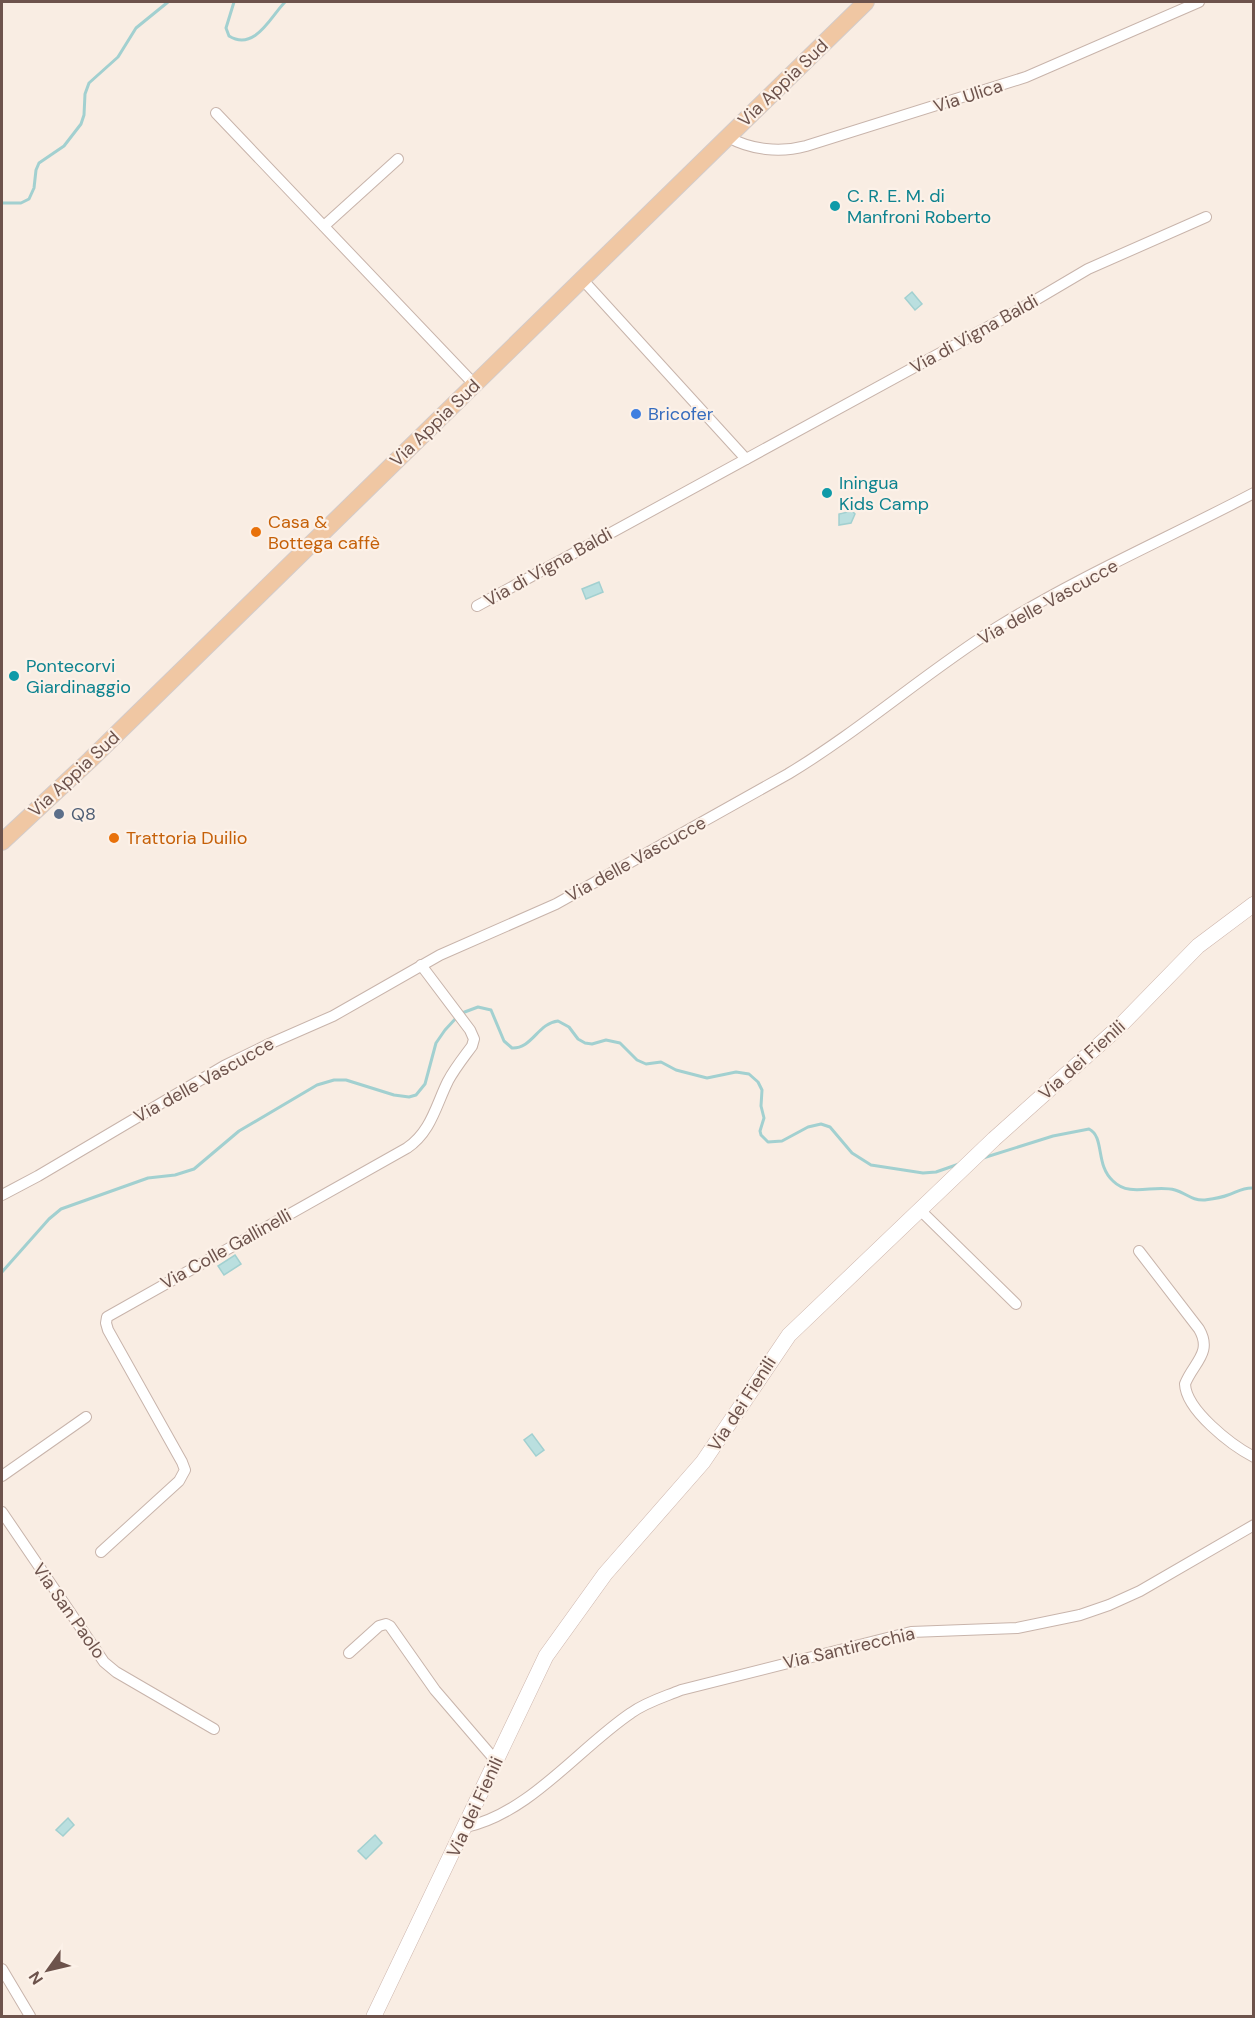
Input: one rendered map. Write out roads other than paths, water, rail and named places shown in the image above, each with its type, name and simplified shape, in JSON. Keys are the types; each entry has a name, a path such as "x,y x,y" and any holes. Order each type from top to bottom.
{"main road":[{"name":"Via Appia Sud","path":"2,842 90,760 866,2"}],"street":[{"name":"Via Ulica","path":"728,137 748,146 773,150 788,150 806,146 1026,77 1199,2"},
{"path":"216,113 474,384"},
{"path":"324,226 398,159"},
{"name":"Via di Vigna Baldi","path":"477,606 1019,310 1088,269 1206,217"},
{"path":"582,279 746,459"},
{"name":"Via delle Vascucce","path":"2,1195 224,1066 268,1044 324,1021 421,965 556,904 788,774 825,751 950,659 1012,619 1254,493"},
{"name":"Via dei Fienili","path":"374,2016 466,1827 537,1673 557,1640 605,1574 704,1462 786,1339 804,1318 994,1139 1120,1026 1198,946 1254,904"},
{"name":"Via Colle Gallinelli","path":"101,1552 179,1481 185,1470 108,1330 107,1317 414,1143 426,1131 450,1078 472,1046 473,1037 421,965"},
{"path":"920,1210 1016,1304"},
{"path":"1139,1251 1203,1337 1203,1353 1185,1384 1189,1400 1196,1410 1227,1439 1254,1456"},
{"path":"2,1476 86,1417"},
{"name":"Via San Paolo","path":"2,1512 104,1662 113,1670 214,1729"},
{"name":"Via Santirecchia","path":"466,1827 501,1814 547,1782 634,1711 681,1690 910,1632 1010,1628 1080,1615 1115,1603 1147,1588 1254,1525"},
{"path":"349,1653 379,1626 386,1624 390,1626 440,1696 496,1761"},
{"path":"2,1969 30,2016"}],"water":[{"path":"912,292 922,304 915,310 905,298"},
{"path":"852,511 855,514 851,523 839,525 839,514"},
{"path":"599,582 603,592 586,599 582,589"},
{"path":"235,1255 241,1264 224,1275 218,1266"},
{"path":"532,1434 544,1450 536,1456 524,1440"},
{"path":"68,1818 74,1825 63,1836 56,1830"},
{"path":"375,1835 382,1843 366,1859 358,1851"}],"waterway":[{"path":"2,203 21,203 29,199 34,188 39,163 64,146 81,124 85,94 89,83 118,57 136,28 168,2"},
{"path":"234,2 226,28 229,36 238,40 247,39 262,30 285,2"},
{"path":"462,1013 478,1007 491,1010 504,1041 512,1048 525,1044 545,1026 558,1021 569,1027 578,1039 585,1043 592,1044 606,1040 620,1043 637,1060 646,1064 661,1062 676,1070 707,1078 736,1072 749,1074 758,1082 762,1090 761,1106 764,1118 760,1131 768,1142 782,1141 808,1127 821,1124 830,1127 852,1153 871,1165 923,1173 936,1172 959,1164"},
{"path":"2,1272 49,1219 61,1209 148,1178 175,1175 194,1169 239,1131 317,1085 334,1080 346,1080 394,1095 409,1097 416,1095 425,1084 436,1043 457,1017"},
{"path":"983,1158 1053,1136 1089,1129 1097,1138 1107,1175 1127,1189 1167,1189 1205,1200 1254,1188"}],"place":[{"name":"C. R. E. M. di Manfroni Roberto","path":"835,206"},
{"name":"Bricofer","path":"636,414"},
{"name":"Iningua Kids Camp","path":"827,493"},
{"name":"Casa & Bottega caffè","path":"256,532"},
{"name":"Pontecorvi Giardinaggio","path":"14,676"},
{"name":"Q8","path":"59,814"},
{"name":"Trattoria Duilio","path":"114,838"}]}
